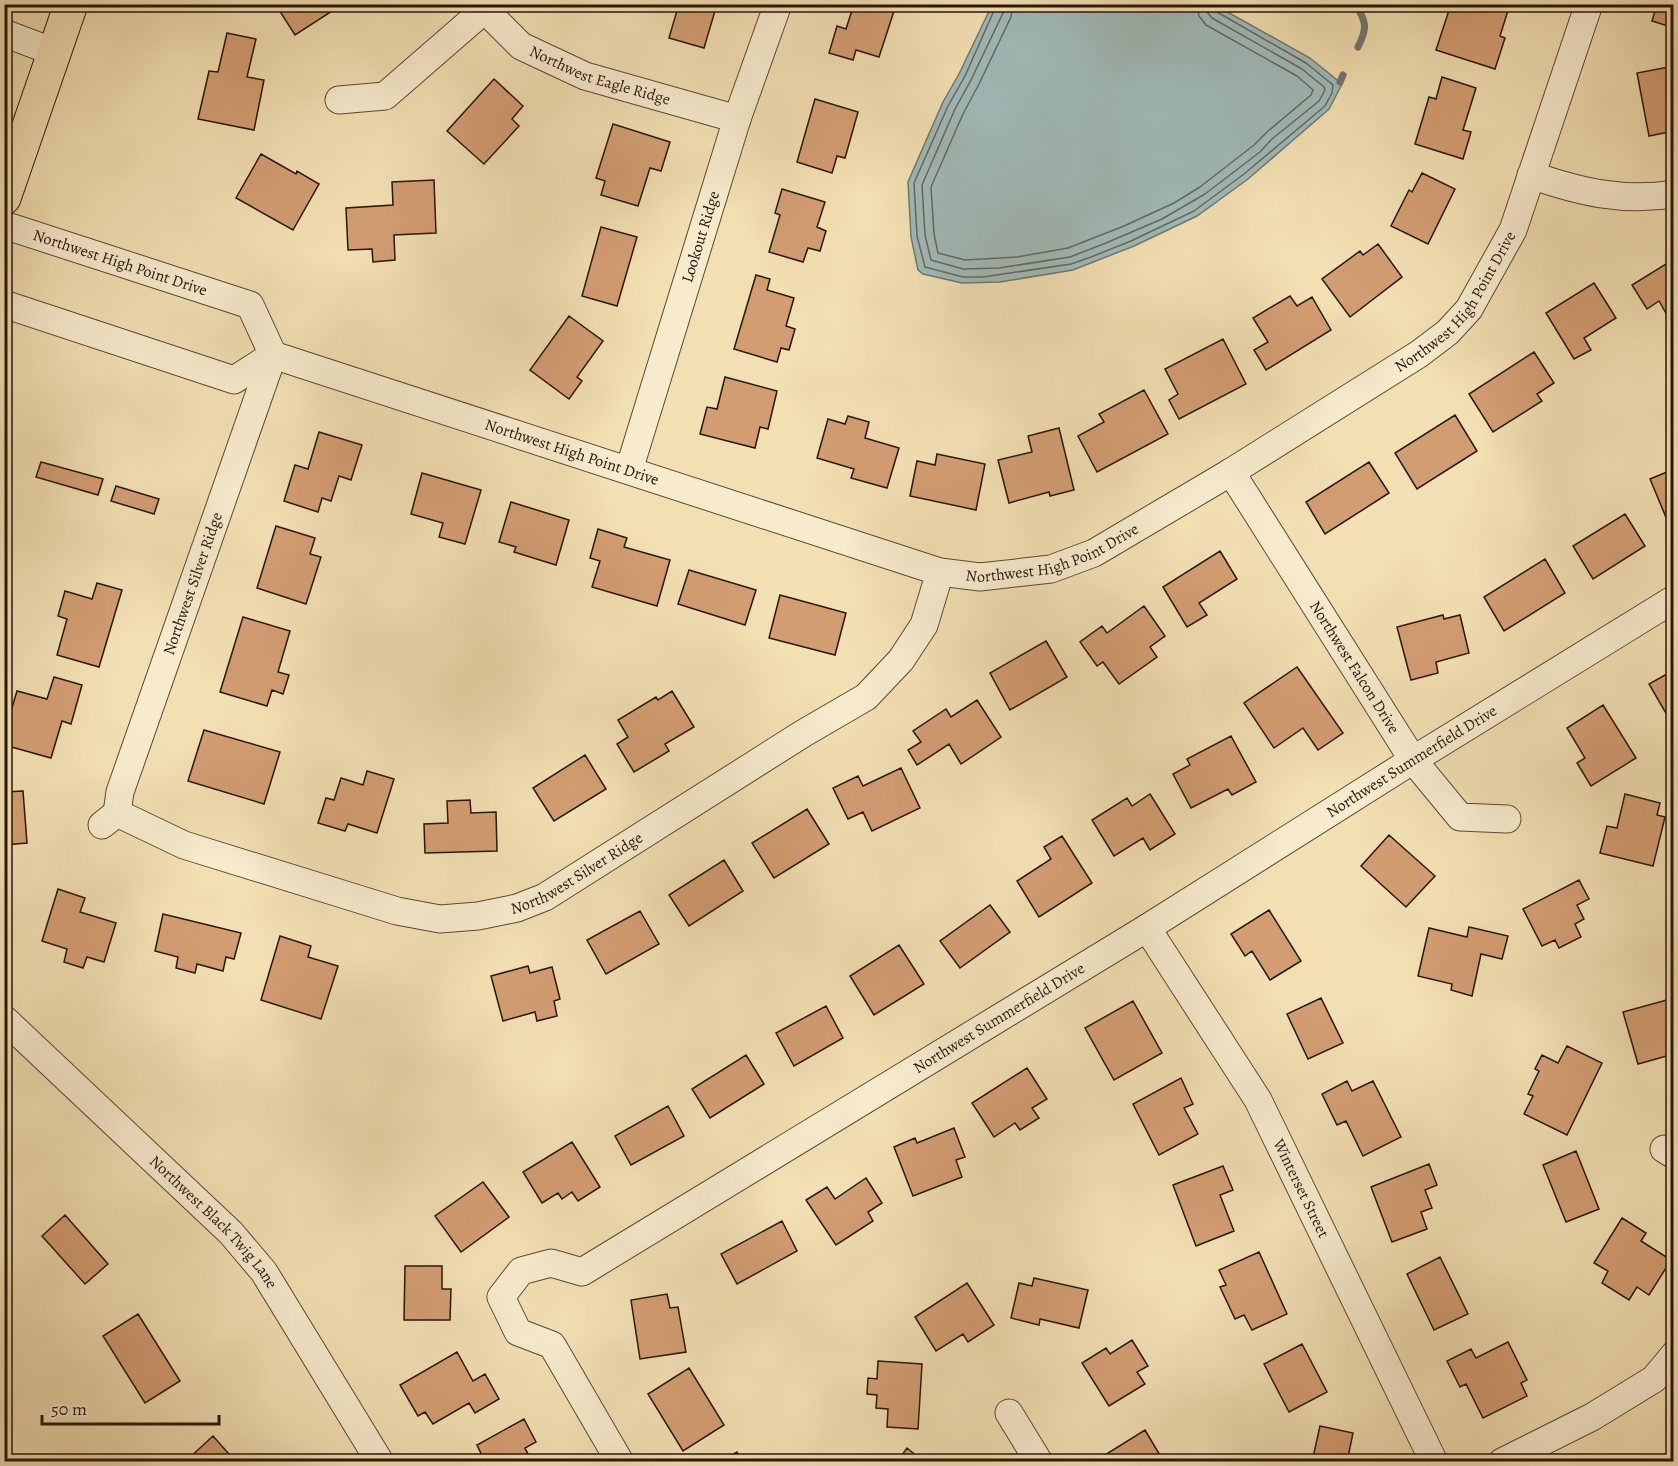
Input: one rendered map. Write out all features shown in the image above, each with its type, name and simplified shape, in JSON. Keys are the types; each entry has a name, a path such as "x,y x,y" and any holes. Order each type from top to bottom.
{"main road":[{"path":"4,198 70,4"}],"street":[{"name":"Lookout Ridge","path":"629,470 737,119 778,4"},
{"name":"Northwest High Point Drive","path":"4,225 250,305 273,355 940,572 981,577 1051,569 1094,553 1231,472 1419,354 1448,332 1469,309 1513,230 1589,4"},
{"path":"339,100 385,96 482,7"},
{"name":"Northwest Eagle Ridge","path":"482,7 521,46 585,75 737,119"},
{"path":"4,33 54,52"},
{"path":"1532,175 1570,189 1599,195 1654,197 1674,194"},
{"path":"4,304 234,380 273,355"},
{"name":"Northwest Silver Ridge","path":"273,355 109,819 184,845 397,911 440,918 478,916 517,908 546,897 804,733 866,697 901,660 924,625 940,572"},
{"name":"Northwest Falcon Drive","path":"1231,472 1413,760 1460,817 1507,819"},
{"name":"Northwest Summerfield Drive","path":"620,1461 552,1345 518,1332 501,1297 521,1271 551,1263 582,1272 1147,928 1674,599"},
{"name":"Winterset Street","path":"1147,928 1258,1100 1434,1461"},
{"name":"Northwest Black Twig Lane","path":"4,1019 231,1233 264,1272 380,1461"},
{"path":"1502,1461 1592,1417 1654,1379 1674,1355"},
{"path":"1009,1413 1039,1461"}],"water":[{"path":"992,5 1215,5 1310,58 1342,84 1329,109 1248,179 1197,216 1134,246 1073,270 1000,282 962,283 923,274 918,270 911,237 908,182 943,102"}],"building":[{"path":"287,4 343,4 295,35 279,10"},
{"path":"670,4 717,4 704,48 669,38 678,7"},
{"path":"854,4 872,4 894,11 879,57 856,50 853,60 829,53 837,26 846,29"},
{"path":"1451,4 1510,4 1500,36 1505,38 1495,69 1436,50"},
{"path":"1657,4 1674,4 1674,28 1652,21"},
{"path":"227,33 256,39 247,77 264,80 254,130 198,119 209,71 218,72"},
{"path":"1674,66 1674,131 1649,136 1637,73"},
{"path":"1442,77 1476,88 1463,130 1471,132 1463,159 1415,144 1429,97 1436,99"},
{"path":"494,79 523,106 512,119 519,126 484,164 447,131"},
{"path":"815,99 858,112 845,158 837,156 832,173 797,162"},
{"path":"613,124 670,142 661,171 650,168 638,206 601,195 605,181 596,178"},
{"path":"261,154 319,184 293,230 236,198"},
{"path":"1422,173 1455,189 1428,244 1391,226 1409,190 1412,192"},
{"path":"434,180 436,233 394,235 395,260 373,262 372,249 348,250 346,208 393,205 392,182"},
{"path":"782,189 825,202 817,227 826,231 820,251 808,248 803,262 769,252 780,215 775,213"},
{"path":"601,227 637,237 617,306 582,296"},
{"path":"1378,244 1402,277 1350,317 1322,279 1360,251 1363,255"},
{"path":"1674,259 1674,311 1667,315 1659,301 1647,309 1632,285"},
{"path":"756,275 770,279 767,290 794,298 786,326 795,329 789,350 781,348 777,362 734,349"},
{"path":"1594,283 1616,318 1584,338 1591,350 1574,359 1546,313"},
{"path":"1290,296 1297,306 1312,297 1331,330 1266,370 1254,350 1268,342 1253,318"},
{"path":"569,316 603,341 577,377 582,381 569,399 530,370"},
{"path":"1223,339 1246,384 1179,419 1169,400 1178,394 1165,369"},
{"path":"1534,352 1554,383 1537,394 1542,401 1493,432 1469,394"},
{"path":"725,377 777,391 768,429 760,427 755,448 700,434 707,407 717,409"},
{"path":"1144,390 1168,434 1097,472 1078,436 1104,422 1099,414"},
{"path":"1455,415 1477,451 1417,489 1395,453"},
{"path":"848,416 869,422 865,438 899,448 887,488 851,478 854,469 817,458 828,419 845,424"},
{"path":"1059,428 1074,490 1050,496 1049,492 1009,503 998,460 1032,452 1028,436"},
{"path":"319,432 362,445 351,480 339,476 331,501 322,498 318,512 284,501 295,465 308,469"},
{"path":"937,454 985,464 976,510 910,496 917,461 935,465"},
{"path":"41,462 103,479 98,495 36,477"},
{"path":"1369,462 1389,493 1325,534 1306,502"},
{"path":"1674,469 1674,525 1670,527 1650,479"},
{"path":"422,473 481,490 465,544 439,537 443,523 411,514"},
{"path":"116,486 159,499 154,514 111,501"},
{"path":"511,502 569,520 556,565 514,552 516,547 499,542"},
{"path":"1625,514 1645,546 1593,579 1573,546"},
{"path":"276,526 315,538 310,554 321,557 306,604 257,588"},
{"path":"598,529 627,538 624,547 670,560 657,606 592,587 600,561 590,558"},
{"path":"1220,551 1237,579 1199,603 1207,615 1187,627 1163,587"},
{"path":"1545,559 1565,593 1504,631 1484,597"},
{"path":"689,570 756,590 745,625 678,604"},
{"path":"97,583 122,590 99,667 57,655 67,619 58,616 65,591 92,599"},
{"path":"780,595 846,613 835,655 769,638"},
{"path":"1144,606 1165,636 1150,647 1157,657 1119,684 1103,662 1097,666 1080,642 1102,626 1107,633"},
{"path":"1443,615 1444,619 1460,615 1469,653 1436,662 1438,673 1411,680 1397,627"},
{"path":"243,617 290,631 278,672 289,675 283,694 272,690 267,706 220,692"},
{"path":"1046,641 1067,677 1010,710 990,673"},
{"path":"1297,667 1343,733 1318,750 1303,728 1274,748 1244,703"},
{"path":"1674,670 1674,711 1667,715 1649,684"},
{"path":"54,677 82,685 71,724 62,721 51,758 4,745 4,734 17,691 47,699"},
{"path":"672,691 694,727 665,744 669,751 634,772 617,744 628,737 618,720 656,697 658,700"},
{"path":"977,700 1001,737 961,764 949,744 917,765 908,750 921,742 913,731 946,709 951,717"},
{"path":"1603,705 1636,758 1591,786 1577,763 1585,758 1567,728"},
{"path":"204,730 280,752 264,804 188,781"},
{"path":"1231,736 1256,782 1232,795 1228,789 1191,808 1173,774 1190,765 1187,759"},
{"path":"585,755 606,789 554,821 533,788"},
{"path":"901,768 920,808 872,831 863,812 848,819 833,788 858,776 863,786"},
{"path":"367,771 394,779 377,833 348,824 345,831 318,823 326,798 334,800 341,778 363,785"},
{"path":"23,791 27,843 4,845 4,792"},
{"path":"1150,794 1175,834 1150,850 1143,838 1114,856 1092,820 1127,798 1132,806"},
{"path":"1625,794 1660,803 1657,815 1665,817 1653,866 1600,853 1607,826 1617,828"},
{"path":"470,800 471,813 496,812 497,851 425,853 424,824 448,823 447,801"},
{"path":"807,809 829,844 774,878 752,843"},
{"path":"1389,835 1435,876 1406,907 1361,866"},
{"path":"1062,836 1092,883 1039,917 1017,881 1051,859 1044,847"},
{"path":"724,860 743,891 689,926 669,895"},
{"path":"1579,880 1589,899 1577,905 1584,919 1575,924 1581,937 1559,948 1555,940 1542,946 1523,909"},
{"path":"58,889 85,898 80,912 116,923 104,962 87,957 83,968 64,962 67,949 42,941"},
{"path":"990,905 1010,932 960,968 940,941"},
{"path":"1269,910 1301,961 1270,980 1252,951 1245,956 1231,934"},
{"path":"640,911 659,944 606,974 587,940"},
{"path":"163,914 241,933 234,959 226,957 223,971 197,964 195,973 176,968 178,957 155,951"},
{"path":"1469,927 1508,936 1502,959 1481,954 1472,996 1451,990 1452,984 1418,976 1429,928 1467,937"},
{"path":"280,936 311,946 308,957 338,966 321,1019 261,1000"},
{"path":"899,945 924,984 874,1015 850,976"},
{"path":"528,966 530,973 552,967 560,999 554,1001 557,1016 537,1021 535,1012 503,1021 491,976"},
{"path":"1321,998 1343,1043 1308,1059 1287,1014"},
{"path":"1674,998 1674,1054 1638,1064 1623,1012"},
{"path":"1133,1001 1162,1053 1114,1080 1085,1028"},
{"path":"826,1006 843,1038 794,1066 776,1033"},
{"path":"1567,1046 1602,1063 1567,1135 1524,1114 1533,1096 1528,1094 1539,1071 1535,1069 1542,1055 1558,1063"},
{"path":"746,1055 764,1084 710,1118 692,1089"},
{"path":"1027,1068 1047,1099 1032,1108 1039,1118 1020,1130 1015,1123 994,1137 972,1103"},
{"path":"1181,1078 1193,1104 1184,1108 1198,1134 1159,1155 1133,1104"},
{"path":"1347,1081 1352,1091 1373,1081 1401,1137 1363,1156 1346,1121 1337,1125 1322,1094"},
{"path":"668,1106 684,1136 631,1165 615,1136"},
{"path":"954,1128 965,1157 956,1160 962,1177 913,1196 894,1147 915,1138 917,1143"},
{"path":"572,1142 600,1187 578,1201 572,1192 562,1199 558,1193 542,1203 523,1172"},
{"path":"1576,1151 1599,1209 1566,1222 1543,1165"},
{"path":"1429,1164 1437,1185 1425,1190 1432,1208 1421,1212 1427,1229 1392,1242 1371,1187"},
{"path":"1223,1166 1233,1190 1220,1195 1234,1231 1196,1246 1173,1185"},
{"path":"866,1178 882,1203 868,1212 873,1221 836,1245 806,1200 827,1187 835,1199"},
{"path":"483,1182 509,1217 461,1252 435,1216"},
{"path":"65,1215 108,1264 85,1284 42,1236"},
{"path":"1622,1218 1646,1233 1641,1241 1671,1260 1649,1295 1637,1287 1629,1300 1602,1283 1608,1271 1594,1263"},
{"path":"782,1221 797,1251 737,1284 721,1254"},
{"path":"1259,1252 1287,1314 1252,1330 1244,1315 1235,1319 1220,1287 1226,1285 1219,1270"},
{"path":"1440,1257 1468,1314 1434,1330 1407,1274"},
{"path":"405,1266 442,1266 442,1289 451,1289 450,1320 404,1320"},
{"path":"1034,1278 1088,1290 1079,1328 1040,1319 1039,1325 1011,1318 1019,1283 1032,1286"},
{"path":"967,1283 994,1325 968,1342 963,1334 936,1351 915,1317"},
{"path":"667,1294 670,1308 678,1307 686,1352 640,1359 631,1300"},
{"path":"138,1314 180,1381 145,1403 103,1336"},
{"path":"1132,1340 1148,1366 1137,1372 1145,1384 1109,1406 1082,1363 1106,1348 1110,1354"},
{"path":"1508,1342 1527,1380 1521,1383 1527,1396 1483,1418 1466,1384 1460,1387 1447,1361 1471,1349 1476,1358"},
{"path":"1302,1344 1327,1392 1289,1412 1264,1364"},
{"path":"457,1352 473,1381 485,1374 499,1399 475,1413 469,1403 433,1424 425,1412 418,1416 400,1385"},
{"path":"878,1361 922,1364 918,1429 887,1427 888,1409 876,1408 877,1395 867,1394 868,1378 877,1379"},
{"path":"689,1368 724,1425 683,1451 648,1394"},
{"path":"524,1419 536,1442 525,1448 532,1462 485,1462 477,1445"},
{"path":"1320,1426 1353,1433 1347,1462 1312,1462"},
{"path":"1145,1430 1164,1462 1102,1462 1100,1458"},
{"path":"213,1436 236,1462 189,1462 187,1460"},
{"path":"1674,1447 1674,1462 1664,1462 1661,1458"},
{"path":"907,1448 924,1462 897,1462"},
{"path":"737,1452 742,1462 720,1462"}],"waterway":[{"path":"1356,4 1364,25 1358,47"},
{"path":"1340,82 1343,75"}]}
